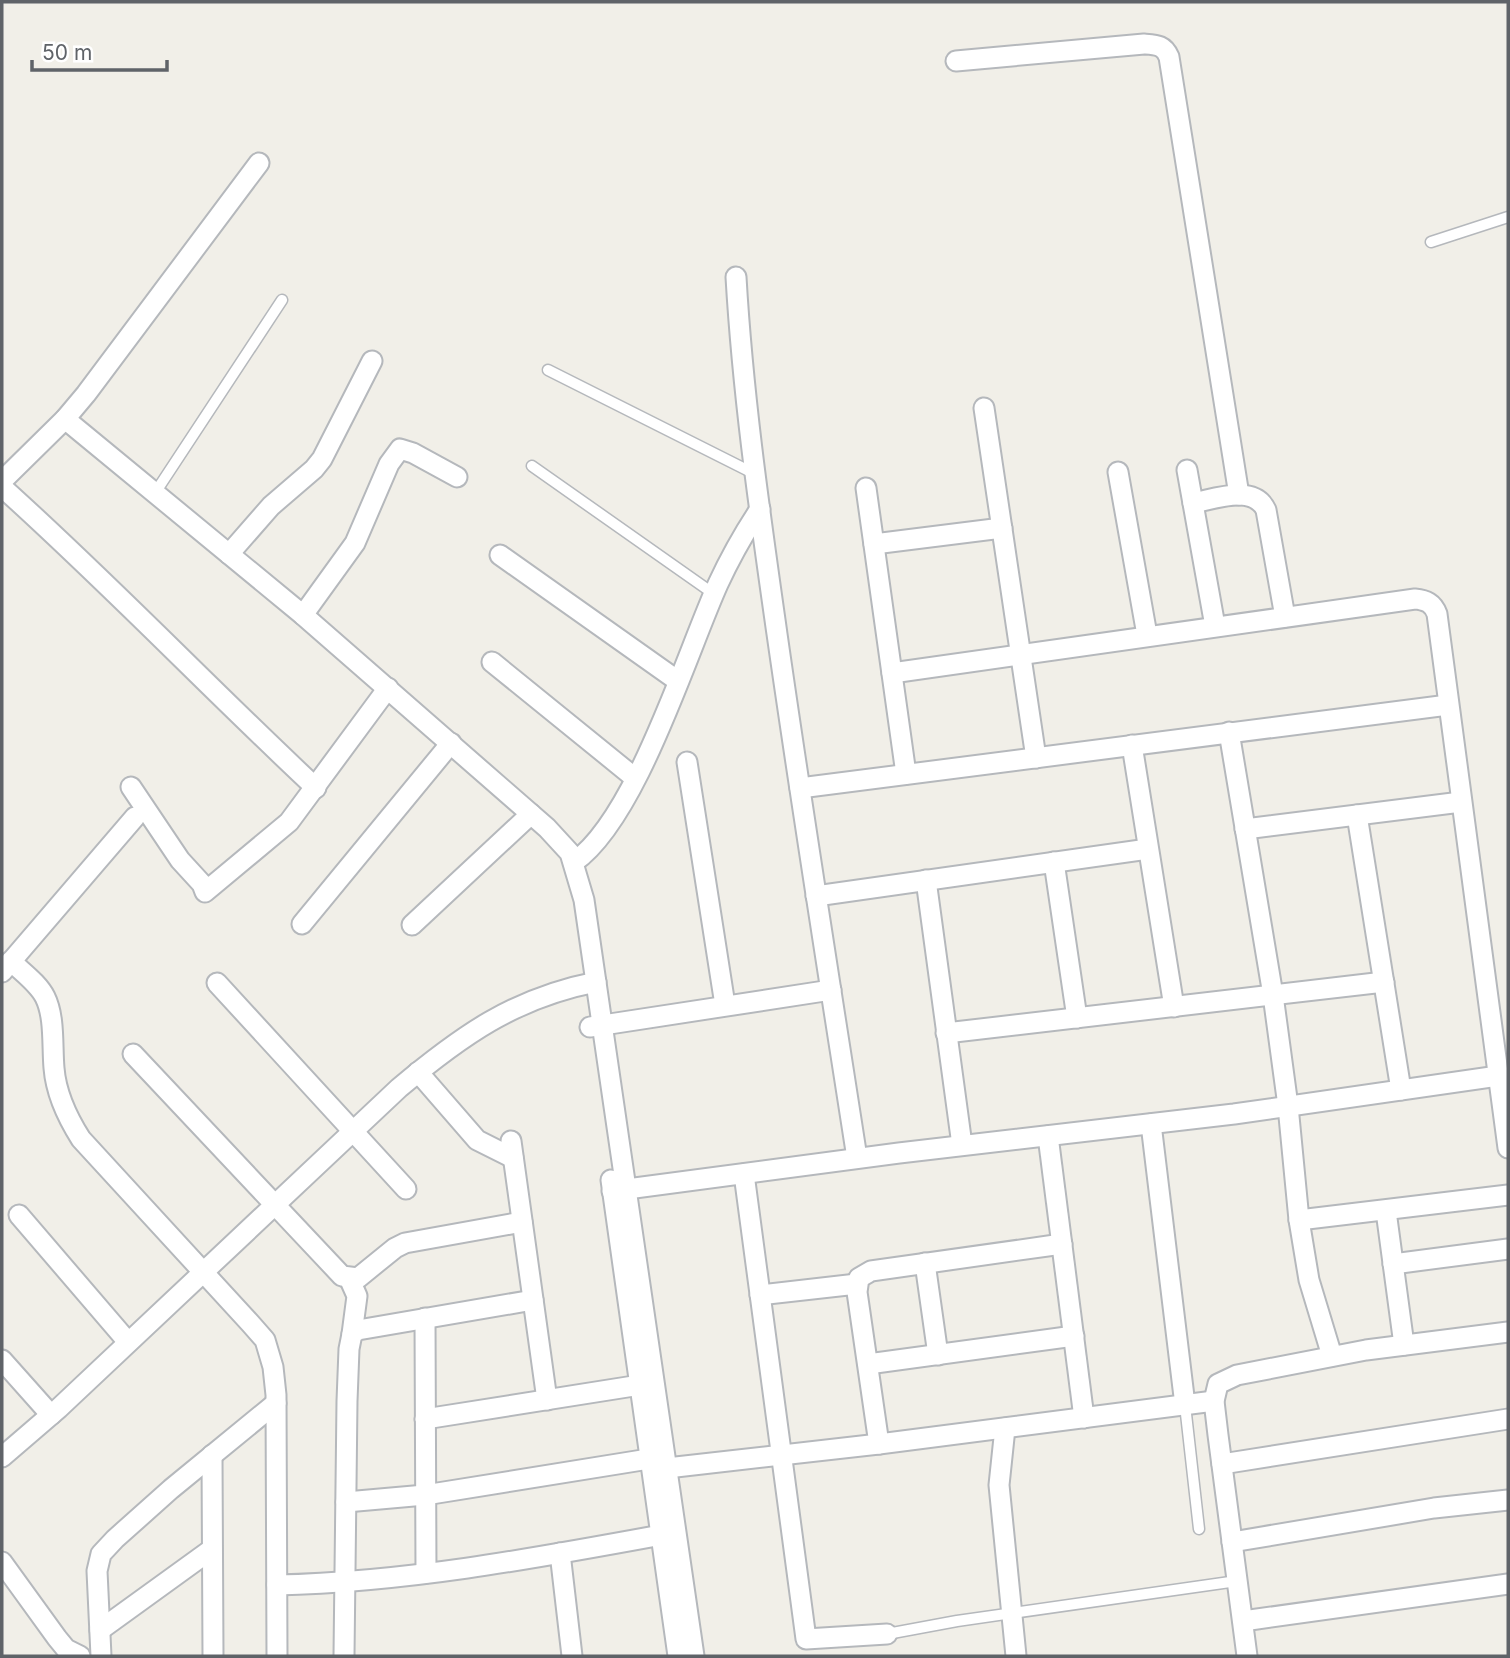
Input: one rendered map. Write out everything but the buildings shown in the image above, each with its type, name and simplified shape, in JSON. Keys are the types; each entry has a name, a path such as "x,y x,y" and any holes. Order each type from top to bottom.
{"street":[{"path":"956,61 1144,44 1157,45 1166,50 1189,176 1239,495"},
{"path":"2,481 65,419 101,375 259,163"},
{"path":"736,277 745,399 755,474 857,1158"},
{"path":"229,554 271,506 322,459 372,360"},
{"path":"984,408 1036,758"},
{"path":"65,419 388,688 565,845 574,862 584,900 590,983 661,1461 678,1656"},
{"path":"303,615 355,543 389,464 400,449 413,453 457,477"},
{"path":"1187,470 1215,626"},
{"path":"1118,472 1147,635"},
{"path":"2,487 316,788"},
{"path":"866,488 906,774"},
{"path":"1193,503 1239,495 1262,502 1266,510 1285,617"},
{"path":"574,862 600,837 635,778 726,566 760,509"},
{"path":"874,544 1002,528"},
{"path":"500,555 678,681"},
{"path":"892,673 1415,599 1424,600 1434,606 1508,1148"},
{"path":"492,663 635,778"},
{"path":"131,787 205,892 289,822 388,688"},
{"path":"800,788 1448,705"},
{"path":"1229,732 1273,995 1289,1107 1299,1220 1309,1279 1332,1356"},
{"path":"302,924 451,743"},
{"path":"1132,745 1174,1007"},
{"path":"687,762 725,1005"},
{"path":"1245,829 1461,802"},
{"path":"412,925 531,814"},
{"path":"1357,814 1401,1090"},
{"path":"135,817 6,966 39,988 46,999 54,1071 60,1095 75,1129 98,1160 265,1340 273,1367 276,1403 277,1656"},
{"path":"559,840 590,983"},
{"path":"816,896 1148,849"},
{"path":"1054,862 1077,1018"},
{"path":"926,880 962,1145"},
{"path":"217,982 406,1189"},
{"path":"946,1034 1384,982"},
{"path":"2,1457 204,1274 353,1131 452,1044 500,1014 539,997 590,983"},
{"path":"596,1026 831,990"},
{"path":"132,1054 331,1266 349,1278 357,1296 348,1364 344,1656"},
{"path":"418,1072 477,1140 512,1149 547,1400"},
{"path":"619,1190 857,1158 1289,1107 1498,1076"},
{"path":"1151,1124 1185,1405"},
{"path":"1048,1136 1084,1418"},
{"path":"744,1174 806,1639 887,1634"},
{"path":"619,1190 640,1385 661,1461"},
{"path":"1299,1220 1508,1195"},
{"path":"1387,1211 1404,1345"},
{"path":"19,1215 128,1342"},
{"path":"349,1278 358,1278 405,1243 522,1222"},
{"path":"879,1444 857,1284 859,1278 871,1270 1062,1244"},
{"path":"1393,1264 1508,1249"},
{"path":"925,1263 938,1355"},
{"path":"760,1295 857,1284"},
{"path":"352,1334 358,1330 533,1300"},
{"path":"425,1318 426,1573"},
{"path":"1247,1656 1214,1401 1218,1384 1226,1379 1332,1356 1508,1332"},
{"path":"868,1364 1074,1336"},
{"path":"2,1360 51,1415"},
{"path":"425,1419 640,1385"},
{"path":"346,1502 425,1495 661,1461 782,1455 1214,1401"},
{"path":"101,1656 97,1571 102,1554 115,1539 276,1403"},
{"path":"1222,1464 1508,1419"},
{"path":"1005,1428 999,1485 1016,1656"},
{"path":"212,1455 213,1656"},
{"path":"1232,1542 1434,1508 1508,1500"},
{"path":"277,1585 345,1583 426,1573 669,1534"},
{"path":"669,1534 694,1656"},
{"path":"100,1630 212,1549"},
{"path":"560,1553 572,1656"},
{"path":"2,1562 57,1638 66,1648 80,1656"},
{"path":"1243,1620 1508,1584"}],"lane":[{"path":"1431,242 1508,217"},
{"path":"155,494 282,300"},
{"path":"548,370 755,474"},
{"path":"532,466 714,594"},
{"path":"1185,1405 1199,1529"},
{"path":"887,1634 1237,1580"}]}
